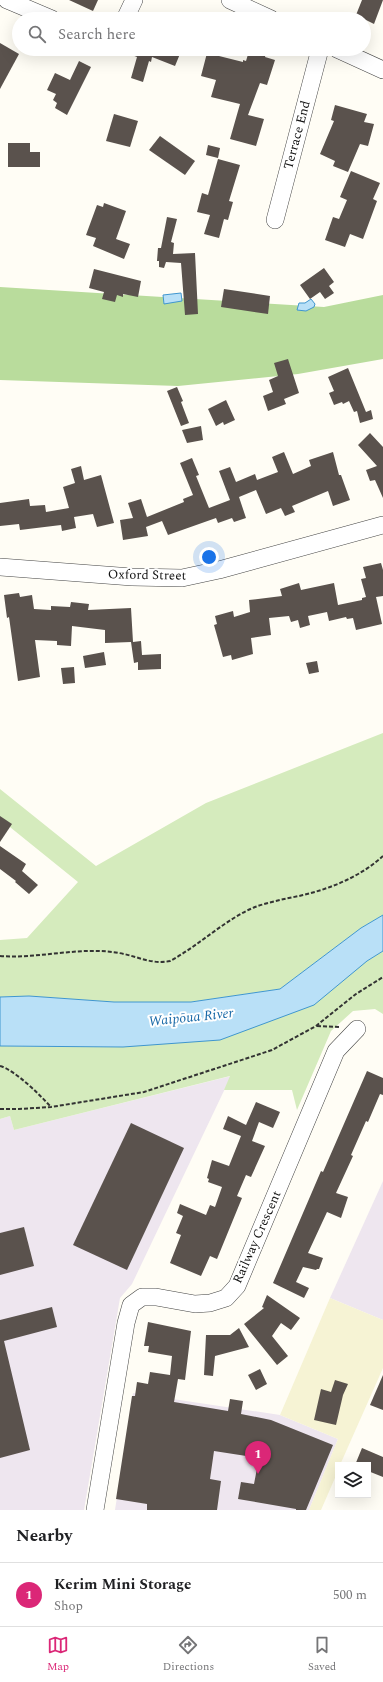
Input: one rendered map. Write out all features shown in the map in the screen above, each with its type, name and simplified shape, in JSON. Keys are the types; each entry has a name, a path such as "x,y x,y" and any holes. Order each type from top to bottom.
{"street":[{"path":"7,0 35,12"},
{"path":"128,12 134,0"},
{"path":"230,0 256,12"},
{"name":"Terrace End","path":"275,220 318,56"},
{"path":"352,56 383,70"},
{"name":"Oxford Street","path":"0,567 132,577 182,578 219,570 383,525"},
{"name":"Railway Crescent","path":"95,1510 126,1323 131,1305 142,1297 156,1297 195,1304 210,1304 226,1298 237,1286 336,1051 357,1029"}],"path":[{"path":"0,956 30,956 88,951 107,951 121,953 153,962 162,963 170,961 238,915 261,905 320,891 337,885 373,865 383,856"},
{"path":"0,1109 19,1110 51,1107 144,1092 272,1050 316,1026 356,994 383,977"},
{"path":"0,1066 6,1068 38,1092 51,1107"}],"shaded area":[{"path":"231,1076 132,1284 120,1298 84,1510 0,1510 0,1119 10,1116 14,1130"},
{"path":"383,1181 383,1320 330,1298"},
{"path":"330,1298 383,1320 383,1368 341,1462 335,1462 335,1478 321,1510 309,1510 338,1439 280,1415"},
{"path":"133,1393 280,1415 338,1439 309,1510 115,1510"}],"green space":[{"path":"0,287 324,307 383,295 383,359 298,374 178,386 0,380"},
{"path":"383,733 383,915 361,928 280,989 191,1002 114,1002 29,996 0,997 0,940 27,938 78,882 0,819 0,789 96,866 206,803"},
{"path":"383,951 383,1014 375,1009 353,1011 331,1031 297,1110 292,1090 224,1090 230,1076 14,1130 10,1116 0,1119 0,1046 123,1047 367,961"}],"water":[{"path":"181,293 182,301 164,304 163,295"},
{"path":"311,299 315,304 314,307 306,311 297,310 299,303 305,303"},
{"name":"Waipōua River","path":"383,915 383,951 367,961 314,1005 220,1040 123,1047 0,1046 0,997 29,996 114,1002 191,1002 280,989 361,928"}],"building":[{"path":"69,0 98,0 93,11"},
{"path":"362,0 383,0 374,24 371,22 371,12 357,12"},
{"path":"0,43 12,50 12,56 18,56 0,89"},
{"path":"134,56 179,56 175,66 152,57 151,62 149,61 143,82 131,78 137,57"},
{"path":"206,56 219,56 243,62 243,60 246,61 248,56 265,56 275,60 267,85 260,83 248,115 264,119 256,146 230,139 240,104 211,97 216,80 201,76"},
{"path":"79,61 91,67 67,115 55,108 57,103 53,100 56,94 47,90 55,73 70,80"},
{"path":"335,105 367,114 364,122 374,124 368,146 360,144 348,172 333,166 335,161 320,154 334,121 331,120"},
{"path":"114,114 138,121 130,147 106,141"},
{"path":"160,136 195,161 185,175 149,150"},
{"path":"8,143 30,143 30,152 40,152 40,167 8,167"},
{"path":"208,145 220,148 218,158 206,155"},
{"path":"218,159 240,165 229,201 233,202 228,220 224,219 219,238 204,234 210,215 197,212 202,193 208,195"},
{"path":"351,171 380,183 373,199 377,201 363,239 350,234 345,247 325,240 333,217 339,219 347,200 340,197"},
{"path":"104,203 126,211 116,239 130,244 124,259 93,246 96,238 86,235 97,205 103,207"},
{"path":"167,217 177,219 171,242 174,243 173,254 195,253 198,314 185,315 181,263 166,262 164,268 159,267 159,261 157,261 158,248 161,248"},
{"path":"324,268 334,282 329,286 334,293 325,299 320,292 310,299 300,285"},
{"path":"94,269 141,281 138,297 123,294 123,297 117,295 115,302 102,299 104,292 89,288"},
{"path":"224,289 270,296 268,314 221,307"},
{"path":"288,359 299,393 284,399 286,404 268,411 263,396 273,392 269,380 278,376 274,363"},
{"path":"348,368 366,412 371,410 373,419 360,423 357,411 354,412 349,401 343,404 342,402 334,405 329,393 334,391 328,377"},
{"path":"177,387 183,401 181,402 189,423 181,426 167,391"},
{"path":"226,400 235,420 224,425 223,422 216,426 208,409"},
{"path":"201,426 203,440 187,443 182,430"},
{"path":"370,433 383,447 383,498 375,480 370,481 366,470 377,466 358,445"},
{"path":"284,452 293,474 311,466 309,460 333,452 339,475 341,475 350,500 333,506 328,491 292,506 295,512 285,516 281,508 266,514 256,490 239,497 246,518 234,522 232,518 218,523 216,518 168,535 162,521 146,527 148,536 123,540 120,520 133,518 128,503 141,499 147,517 184,502 183,499 193,495 180,463 192,458 199,475 196,476 209,508 230,500 219,471 230,467 236,482 255,474 257,480 278,472 272,457"},
{"path":"81,466 84,480 101,475 114,523 97,527 93,514 74,517 76,528 62,531 61,525 20,530 19,524 0,526 0,503 29,499 30,506 45,505 46,512 69,508 63,487 75,483 71,469"},
{"path":"381,563 383,570 383,596 376,597 382,624 356,630 353,618 347,619 346,617 329,621 327,612 308,616 310,625 300,628 298,620 291,622 289,616 269,618 271,635 251,638 253,654 232,660 231,655 223,657 214,625 217,624 215,616 233,611 234,617 250,612 249,600 282,596 280,589 299,583 301,590 334,583 338,605 362,600 362,598 366,597 361,579 366,578 363,567"},
{"path":"19,593 20,597 32,595 34,609 51,610 51,606 70,607 71,602 89,604 88,610 131,608 133,642 141,641 142,655 161,654 161,669 138,670 138,662 134,663 131,642 105,643 105,630 72,626 71,646 57,645 57,641 35,640 40,677 18,681 9,617 7,618 4,595"},
{"path":"104,652 106,665 85,668 83,656"},
{"path":"317,661 319,672 309,674 306,663"},
{"path":"74,667 75,683 63,684 61,668"},
{"path":"0,816 12,824 0,842"},
{"path":"0,846 26,864 22,871 38,885 29,894 15,882 16,881 0,869"},
{"path":"367,1071 383,1078 383,1095 380,1094 368,1122 366,1121 351,1155 353,1156 336,1193 348,1197 341,1218 327,1212 308,1253 323,1258 319,1269 316,1270 303,1267 296,1282 309,1288 304,1298 273,1283 321,1171 323,1172"},
{"path":"256,1102 280,1112 273,1128 259,1122 252,1141 265,1146 251,1177 246,1175 237,1196 242,1198 217,1259 210,1256 201,1276 170,1263 181,1235 176,1233 183,1216 177,1213 180,1204 206,1215 210,1205 215,1207 222,1187 208,1182 209,1179 207,1178 212,1160 229,1166 241,1136 223,1129 228,1116 246,1125"},
{"path":"131,1123 184,1148 127,1270 73,1245"},
{"path":"24,1227 34,1266 0,1275 0,1233"},
{"path":"267,1295 300,1318 291,1330 281,1323 272,1336 288,1356 277,1365 244,1324 264,1308 262,1307"},
{"path":"52,1307 57,1327 4,1341 30,1450 0,1458 0,1320"},
{"path":"148,1322 191,1331 185,1380 178,1379 174,1402 228,1411 230,1399 243,1401 241,1414 271,1420 333,1445 306,1510 296,1510 238,1499 241,1482 254,1484 259,1458 214,1451 210,1479 221,1481 217,1510 147,1510 147,1504 116,1499 132,1396 135,1396 137,1382 148,1384 150,1372 170,1375 172,1356 148,1352 149,1346 144,1346"},
{"path":"239,1328 249,1347 215,1356 213,1376 204,1375 206,1335 230,1335"},
{"path":"260,1369 267,1384 256,1390 248,1375"},
{"path":"383,1375 383,1410 370,1405"},
{"path":"335,1380 348,1384 343,1395 336,1425 314,1420 321,1389 331,1392"},
{"path":"362,1448 383,1457 383,1477 371,1472 371,1462 356,1462"}],"place":[{"name":"Kerim Mini Storage","path":"258,1474"}]}
